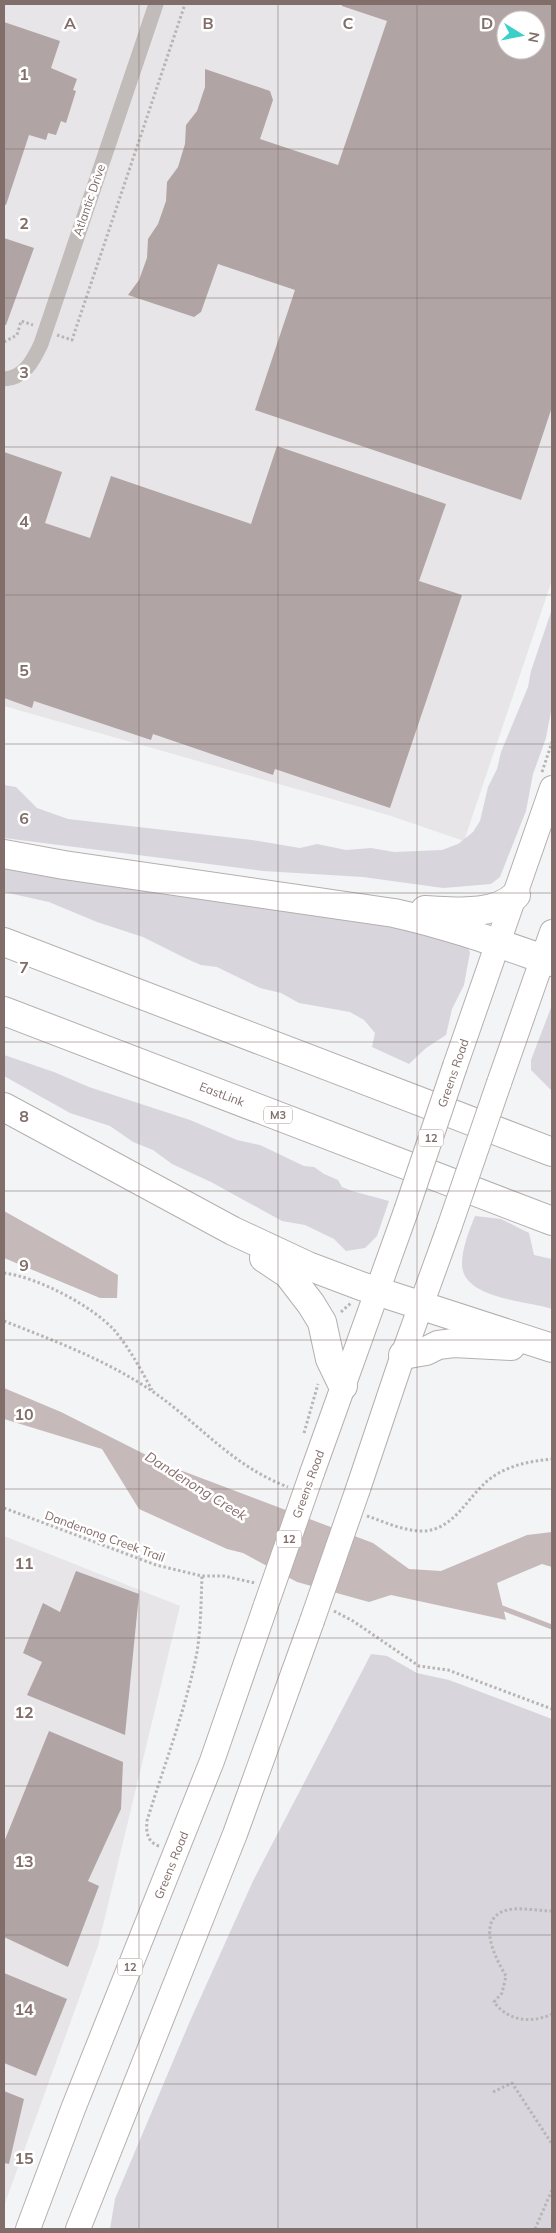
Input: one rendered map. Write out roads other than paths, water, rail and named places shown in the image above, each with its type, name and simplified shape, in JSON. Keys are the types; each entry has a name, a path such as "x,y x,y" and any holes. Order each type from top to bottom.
{"highway":[{"path":"4,854 132,875 356,907 431,921 548,961"},
{"path":"356,907 471,910 496,907 516,895"},
{"path":"4,942 552,1152"},
{"name":"EastLink","path":"4,1011 552,1221"},
{"path":"4,1107 233,1231 308,1266 552,1350"},
{"path":"233,1231 252,1249 288,1274 299,1286 322,1322 330,1359 343,1386"},
{"path":"403,1355 426,1351 438,1344 454,1343 552,1350"}],"main road":[{"name":"Greens Road","path":"28,2229 73,2109 216,1751 312,1473 406,1211 552,788"},
{"path":"78,2229 235,1834 312,1621 499,1083 548,961 552,932"}],"street":[{"name":"Atlantic Drive","path":"4,379 19,375 32,363 46,330 156,4"}],"water":[{"path":"4,1211 118,1275 117,1298 100,1298 4,1258"},
{"path":"4,1388 61,1412 164,1464 373,1543 409,1569 441,1571 527,1535 552,1532 552,1567 542,1564 497,1583 506,1620 391,1595 369,1602 297,1582 243,1553 227,1549 139,1509 102,1449 4,1419"}],"waterway":[{"name":"Dandenong Creek","path":"497,1606 552,1627"}]}
